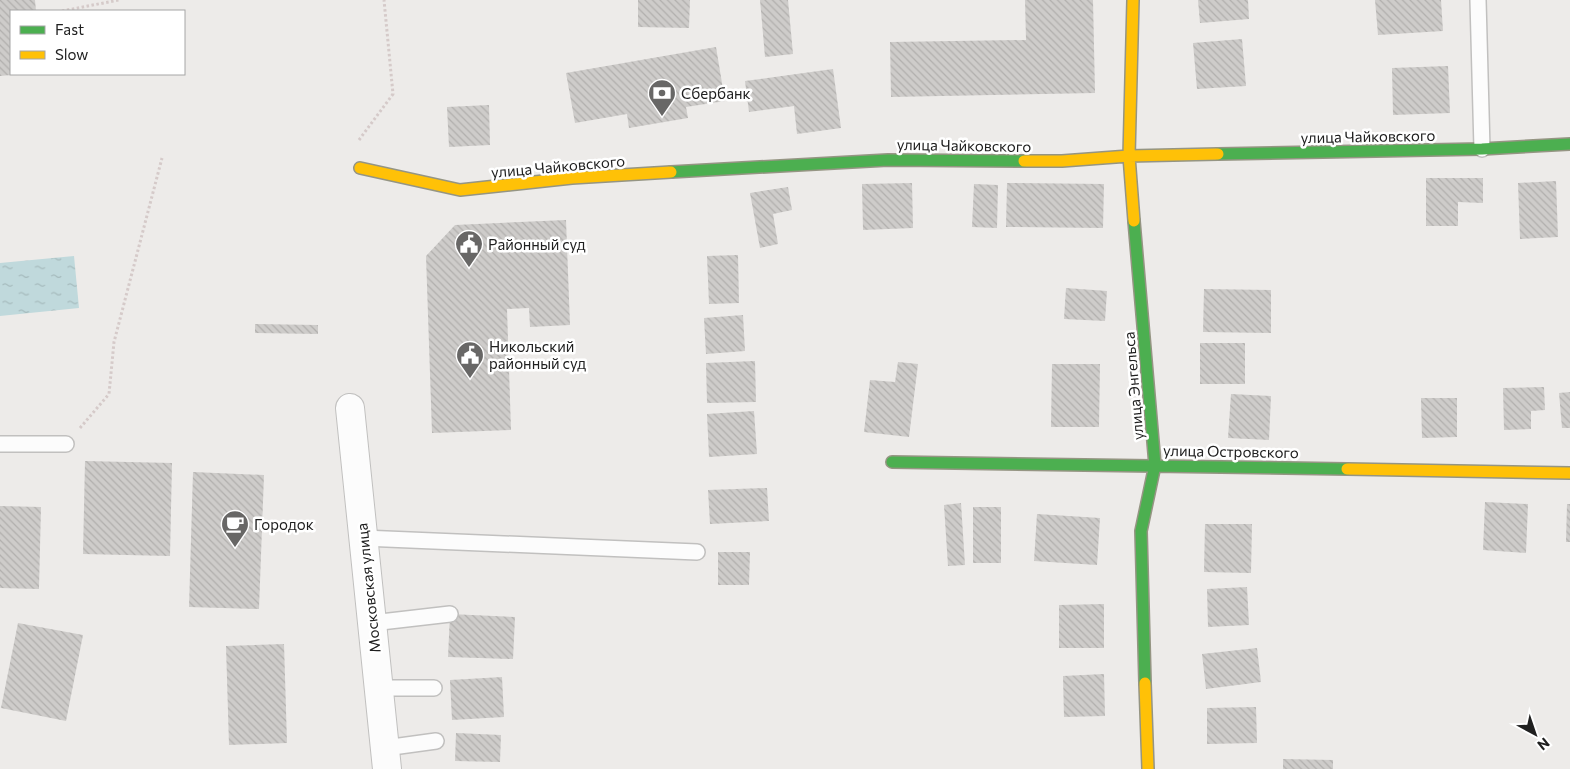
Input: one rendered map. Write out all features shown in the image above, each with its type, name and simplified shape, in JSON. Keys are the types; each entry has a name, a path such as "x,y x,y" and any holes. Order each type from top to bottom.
{"street":[{"name":"улица Энгельса","path":"1133,0 1130,156 1154,465 1141,531 1148,769"},
{"name":"улица Чайковского","path":"360,168 460,190 572,178 888,160 1062,161 1130,156 1482,149 1570,144"},
{"name":"Московская улица","path":"350,408 386,758"},
{"name":"улица Островского","path":"892,462 1570,473"}],"lane":[{"path":"1478,0 1482,149"},
{"path":"0,444 66,444"},
{"path":"363,538 698,552"},
{"path":"372,623 450,614"},
{"path":"379,688 434,688"},
{"path":"386,758 436,740"}],"path":[{"path":"67,10 119,0"},
{"path":"360,168 359,140 393,94 384,0"},
{"path":"66,444 109,394 114,342 162,158"}],"water":[{"path":"74,256 79,308 0,316 0,263"}],"building":[{"path":"0,0 35,0 36,10 10,10 11,75 0,76"},
{"path":"638,0 690,0 689,28 638,27"},
{"path":"760,0 788,0 793,54 765,57"},
{"path":"1025,0 1093,0 1095,93 891,97 890,42 1026,40"},
{"path":"1198,0 1248,0 1249,19 1200,23"},
{"path":"1375,0 1441,0 1443,31 1378,35"},
{"path":"1242,39 1246,86 1197,89 1193,43"},
{"path":"716,47 725,101 686,107 688,118 629,128 627,114 575,123 566,73"},
{"path":"1448,66 1450,113 1393,115 1392,68"},
{"path":"833,69 841,128 797,134 794,106 749,112 745,81"},
{"path":"489,105 490,145 449,147 447,107"},
{"path":"1426,178 1483,178 1483,203 1458,202 1458,226 1426,226"},
{"path":"1556,181 1558,237 1520,239 1518,183"},
{"path":"912,183 913,228 863,230 862,184"},
{"path":"1007,183 1104,184 1103,228 1006,227"},
{"path":"974,184 998,185 997,228 972,227"},
{"path":"788,187 792,210 773,214 778,244 760,248 750,193"},
{"name":"Никольский районный суд","path":"566,220 570,325 530,327 529,308 507,309 511,430 432,433 426,256 455,225"},
{"path":"738,255 739,303 709,304 707,256"},
{"path":"1066,288 1107,291 1105,321 1064,319"},
{"path":"1204,289 1271,290 1271,333 1203,332"},
{"path":"743,315 745,351 706,354 704,318"},
{"path":"255,324 318,325 318,334 255,333"},
{"path":"1200,343 1245,343 1245,384 1200,384"},
{"path":"755,361 756,402 707,403 706,363"},
{"path":"898,362 918,364 909,437 864,432 870,380 895,382"},
{"path":"1052,364 1100,364 1099,427 1051,427"},
{"path":"1544,387 1545,410 1531,411 1531,429 1504,430 1503,388"},
{"path":"1570,392 1570,428 1562,428 1559,393"},
{"path":"1231,394 1271,396 1269,440 1228,438"},
{"path":"1421,398 1457,398 1457,437 1422,438"},
{"path":"754,411 757,454 709,457 707,414"},
{"path":"85,461 172,463 170,556 83,554"},
{"path":"193,472 264,475 259,609 189,607"},
{"path":"767,488 769,521 710,524 708,490"},
{"path":"1485,502 1528,504 1526,553 1483,550"},
{"path":"961,503 965,565 948,566 944,505"},
{"path":"1567,504 1570,504 1570,542 1566,542"},
{"path":"0,506 41,507 39,589 0,588"},
{"path":"973,507 1001,507 1001,563 973,563"},
{"path":"1037,514 1100,518 1097,565 1034,561"},
{"path":"1205,524 1252,524 1251,573 1204,572"},
{"path":"718,552 750,552 749,585 718,585"},
{"path":"1247,587 1249,625 1208,627 1207,589"},
{"path":"1104,604 1104,648 1059,648 1059,605"},
{"path":"450,614 515,617 513,659 448,657"},
{"path":"18,623 83,635 66,721 1,708"},
{"path":"284,644 287,743 229,745 226,646"},
{"path":"1257,648 1261,682 1206,689 1202,654"},
{"path":"1104,674 1105,716 1064,717 1063,676"},
{"path":"502,677 504,717 452,720 450,680"},
{"path":"1256,707 1257,743 1207,744 1207,708"},
{"path":"456,733 501,735 500,762 455,761"},
{"path":"1283,759 1333,760 1333,769 1283,769"}],"traffic: fast":[{"path":"1218,154 1482,149 1570,144"},
{"path":"671,172 888,160 1024,161"},
{"path":"1134,221 1155,465 1141,531 1145,683"},
{"path":"892,462 1347,469"}],"traffic: slow":[{"path":"1133,0 1129,156 1134,221"},
{"path":"1024,161 1218,154"},
{"path":"360,168 460,190 572,178 671,172"},
{"path":"1347,469 1570,473"},
{"path":"1145,683 1148,769"}],"place":[{"name":"Сбербанк","path":"662,117"},
{"name":"Районный суд","path":"469,268"},
{"name":"Никольский районный суд","path":"470,379"},
{"name":"Городок","path":"235,548"}]}
